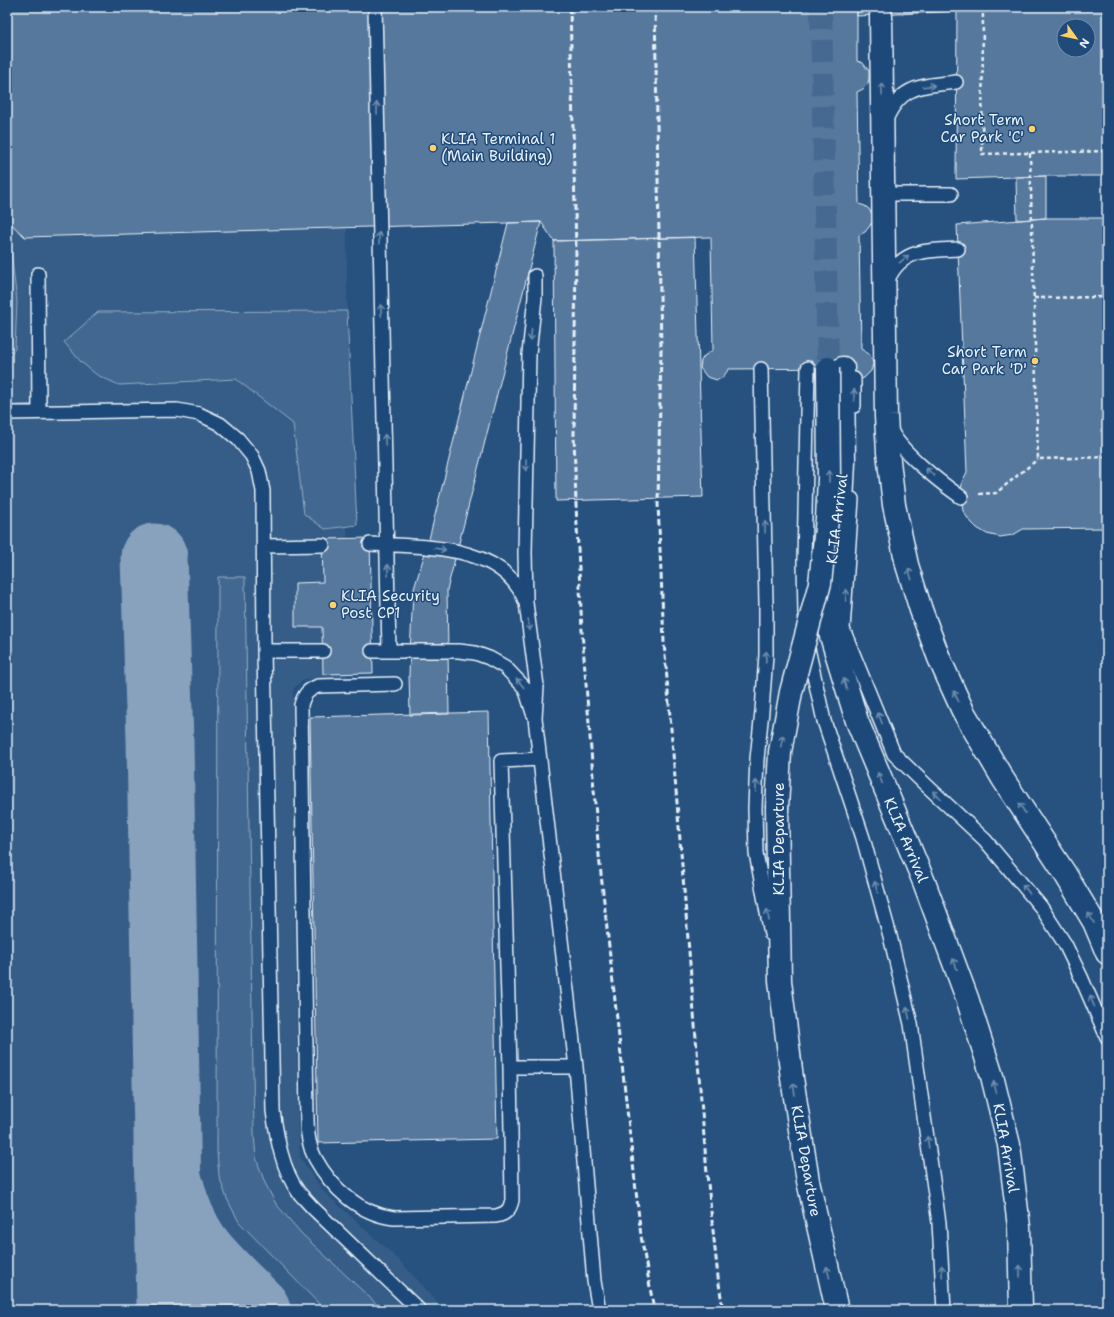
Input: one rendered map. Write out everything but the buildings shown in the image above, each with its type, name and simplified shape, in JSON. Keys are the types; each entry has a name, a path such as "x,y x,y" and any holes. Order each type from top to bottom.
{"main road":[{"path":"881,16 886,416 888,452 894,505 907,565 921,610 939,658 964,711 1003,779 1064,872 1094,922 1107,953"},
{"name":"KLIA Departure","path":"833,371 827,519 820,583 791,692 780,752 777,808 780,981 792,1078 808,1181 837,1310"},
{"name":"KLIA Arrival","path":"833,371 844,462 842,502 829,583 828,614 831,636 857,722 924,882 968,998 992,1076 1009,1145 1019,1227 1021,1310"}],"lane":[{"path":"375,7 380,277 388,545 389,651"},
{"path":"882,128 888,113 898,99 911,90 920,87 956,82"},
{"path":"883,194 951,194"},
{"path":"884,291 890,275 910,254 924,251 958,249"},
{"path":"38,274 39,412"},
{"path":"535,276 535,297 529,354 525,553 526,602 537,686 535,718 576,1067 594,1281 599,1310"},
{"path":"761,369 766,655 757,759 755,808 756,853 780,981"},
{"path":"833,371 851,511 843,629 894,754 985,840 1041,907 1065,944 1107,1037"},
{"path":"833,371 804,561 807,645 824,721 863,838 890,936 911,1024 939,1223 944,1310"},
{"path":"7,413 177,410 199,414 220,424 238,439 252,456 260,471 263,491 264,651 273,1111 278,1145 286,1168 298,1192 419,1310"},
{"path":"886,416 891,431 902,449 948,488 961,496"},
{"path":"370,544 423,546 481,559 505,572 522,591 526,602"},
{"path":"264,546 322,545"},
{"path":"264,651 323,651"},
{"path":"372,651 459,651 475,653 489,658 505,667 525,688 535,718"},
{"path":"395,684 318,686 310,689 303,696 301,705 307,1119 309,1140 316,1159 328,1177 348,1199 364,1210 394,1218 496,1216 502,1214 510,1207 512,1200 510,1067 501,761 540,759"},
{"path":"510,1067 576,1067"}],"path":[{"path":"983,7 982,154 1107,151"},
{"path":"1030,153 1038,459"},
{"path":"1034,298 1107,297"},
{"path":"961,496 996,493 1038,459 1107,457"}],"shaded area":[{"path":"7,7 695,237 703,497 556,501 554,241 541,222 347,228 347,311 357,525 347,527 352,651 347,677 304,679 293,689 298,1122 300,1157 323,1191 399,1260 445,1310 7,1310"},
{"path":"7,242 10,244 17,301 15,349 7,359"},
{"path":"347,311 357,525 325,529 304,514 293,424 236,379 119,385 97,375 81,362 64,342 98,312"},
{"path":"218,577 245,577 254,1134 256,1158 265,1183 276,1204 302,1234 383,1310 325,1310 239,1222 227,1199 219,1176 217,1152"}],"taxiway":[{"path":"154,557 160,741 170,1310"},
{"path":"171,1188 181,1219 197,1247 218,1272 257,1310"}],"tunnel":[{"path":"821,7 828,368"}],"railway":[{"path":"570,7 576,249 574,434 582,631 599,856 641,1236 654,1310"},
{"path":"655,7 661,349 658,503 664,642 707,1174 723,1310"}],"place":[{"name":"Short Term Car Park 'C'","path":"1032,129"},
{"name":"KLIA Terminal 1 (Main Building)","path":"433,148"},
{"name":"Short Term Car Park 'D'","path":"1035,361"},
{"name":"KLIA Security Post CP1","path":"333,605"}]}
